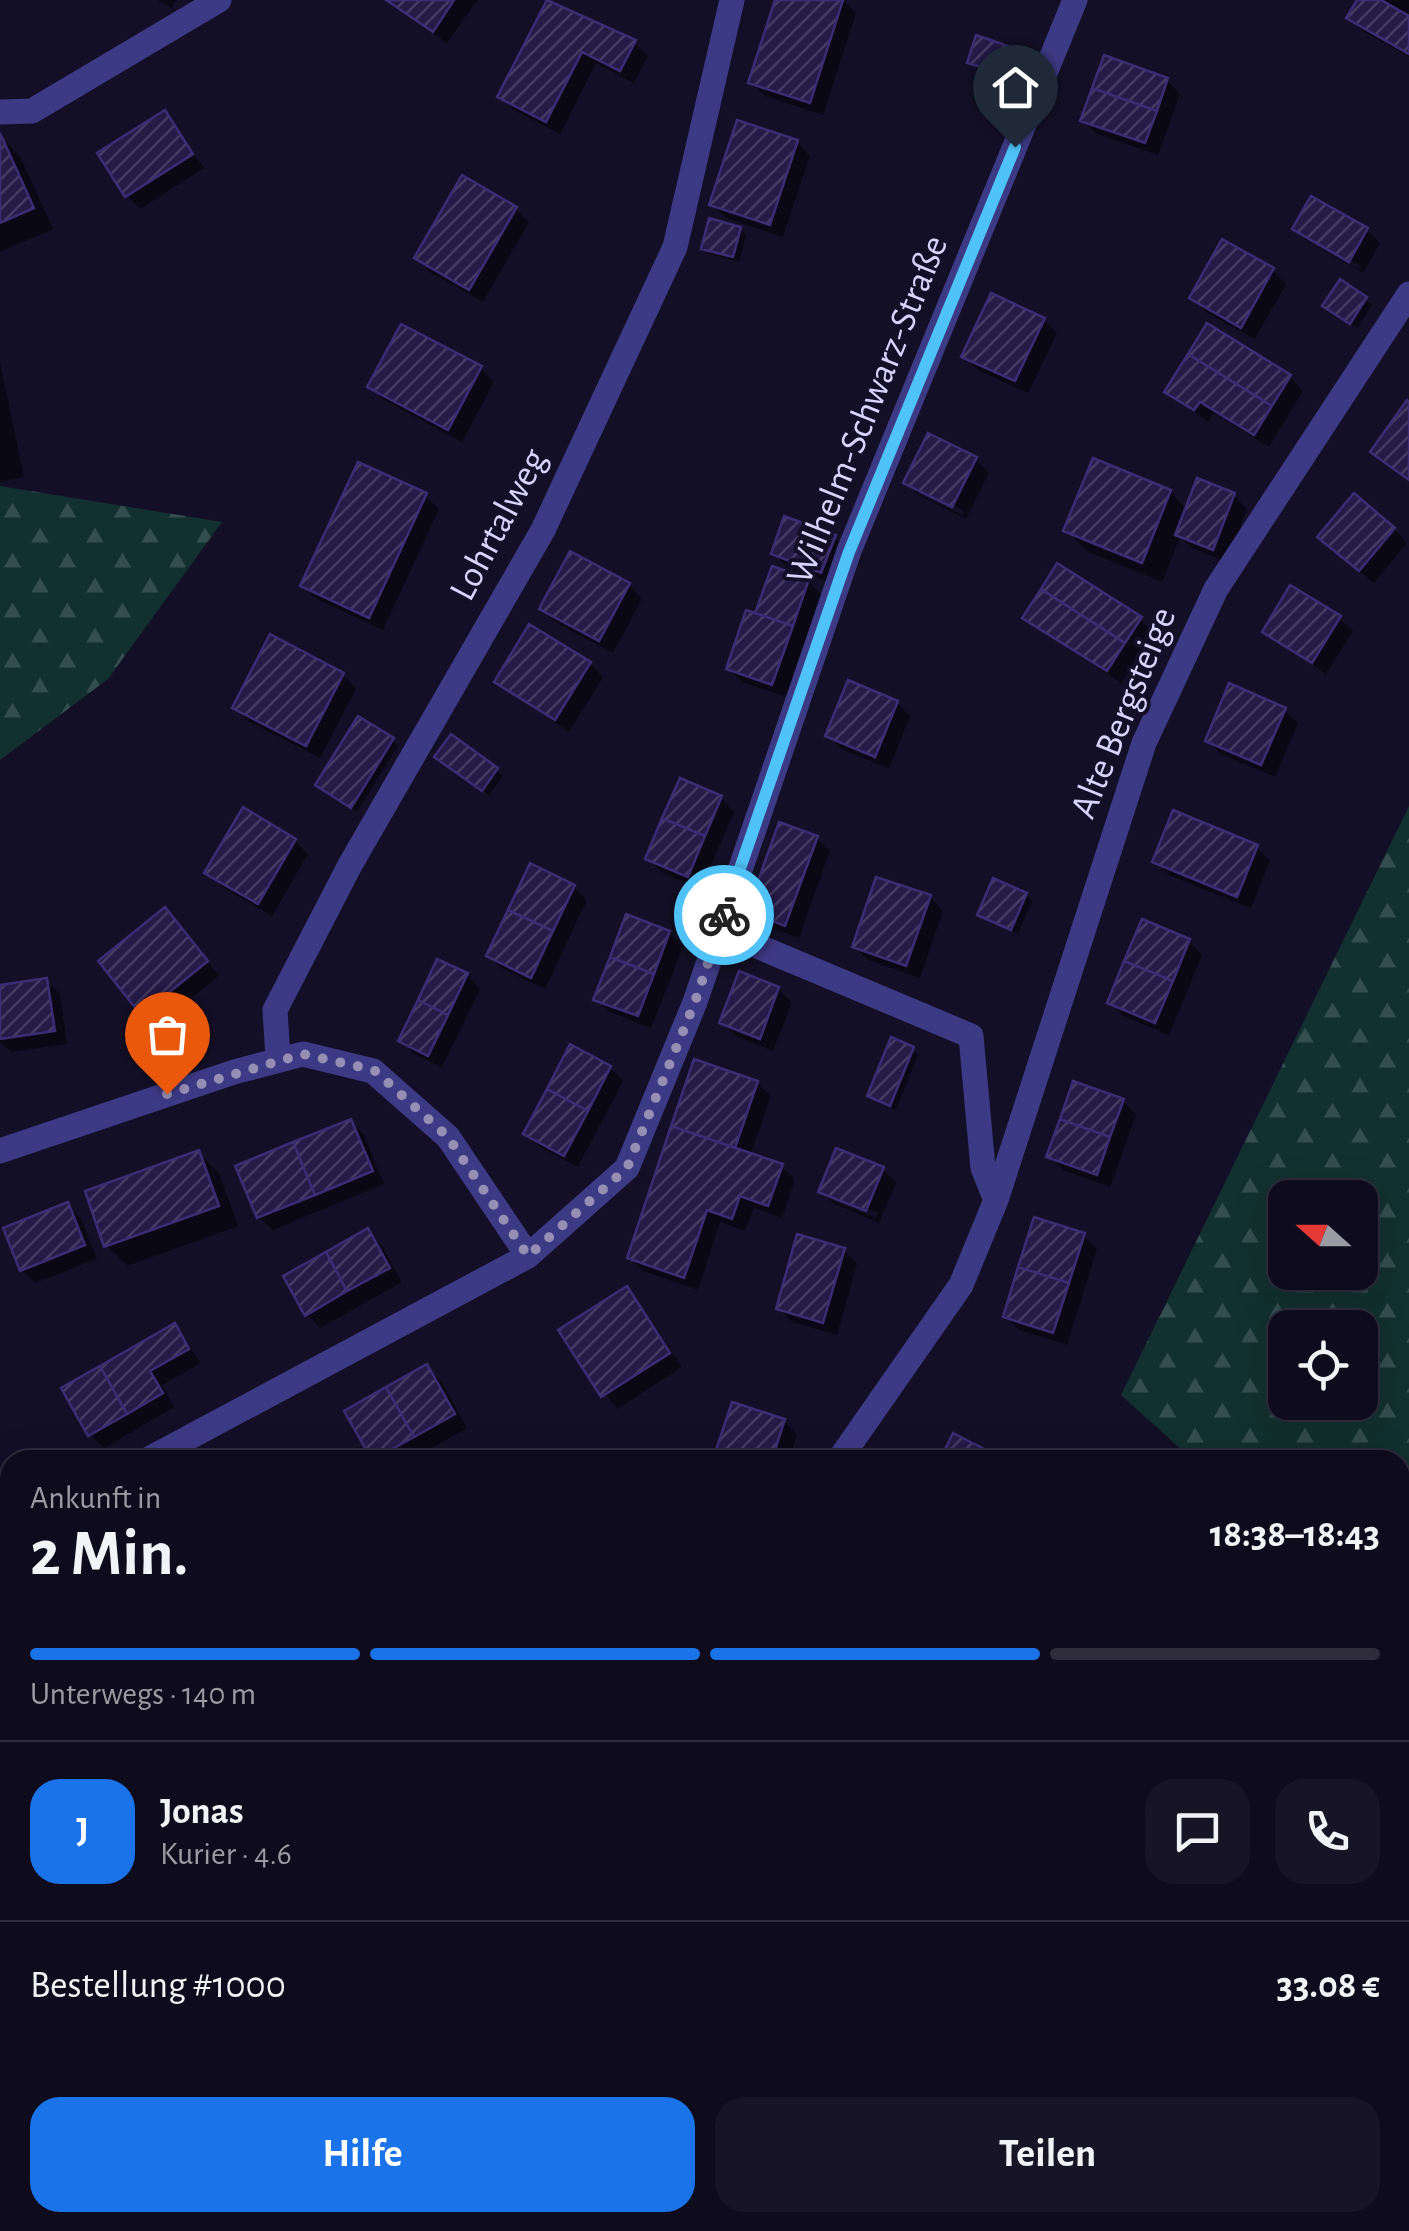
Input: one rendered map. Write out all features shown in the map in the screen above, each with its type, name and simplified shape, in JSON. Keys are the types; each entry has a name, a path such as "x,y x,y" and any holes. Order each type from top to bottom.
{"street":[{"path":"0,112 32,111 219,0"},
{"name":"Lohrtalweg","path":"278,1058 275,1010 350,865 544,530 675,247 732,0"},
{"name":"Wilhelm-Schwarz-Straße","path":"166,1450 528,1256 627,1168 719,930 849,552 1075,0"},
{"name":"Alte Bergsteige","path":"846,1450 961,1285 996,1200 1144,744 1216,589 1409,294"},
{"path":"719,930 971,1036 983,1168 996,1200"},
{"path":"0,1150 278,1058 303,1054 374,1070 448,1137 528,1256"}],"green space":[{"path":"0,486 222,522 108,679 0,760"},
{"path":"1409,806 1409,1450 1182,1450 1121,1395"}],"building":[{"path":"386,0 454,0 433,32"},
{"path":"547,0 636,40 620,71 582,52 546,122 497,97"},
{"path":"775,0 843,0 810,103 748,83"},
{"path":"1357,0 1381,0 1409,16 1409,54 1346,18"},
{"path":"976,35 1008,46 1000,73 967,63"},
{"path":"1104,55 1168,78 1157,111 1092,88"},
{"path":"1092,88 1157,111 1145,143 1080,121"},
{"path":"165,110 193,154 125,197 97,153"},
{"path":"737,120 798,140 770,225 709,205"},
{"path":"0,133 34,208 0,223"},
{"path":"462,175 517,207 469,290 414,258"},
{"path":"1311,196 1368,228 1349,262 1292,229"},
{"path":"709,218 741,227 733,257 701,249"},
{"path":"1222,239 1274,268 1241,328 1189,298"},
{"path":"1340,279 1367,297 1350,324 1322,306"},
{"path":"991,293 1045,318 1015,381 961,357"},
{"path":"1207,323 1291,375 1272,406 1188,354"},
{"path":"401,324 482,366 448,430 367,387"},
{"path":"1188,354 1272,406 1254,435 1200,402 1194,410 1164,392"},
{"path":"1409,402 1409,480 1370,452"},
{"path":"928,433 977,457 952,507 903,483"},
{"path":"1093,458 1171,490 1142,563 1063,531"},
{"path":"358,462 427,493 369,618 300,586"},
{"path":"1197,478 1235,493 1213,550 1175,535"},
{"path":"1354,493 1395,528 1359,571 1317,537"},
{"path":"784,516 836,535 821,573 771,554"},
{"path":"570,551 630,583 599,641 539,609"},
{"path":"1057,563 1142,617 1125,643 1041,589"},
{"path":"772,566 809,579 793,626 755,613"},
{"path":"1290,585 1341,616 1312,663 1262,632"},
{"path":"1041,589 1125,643 1107,671 1022,618"},
{"path":"746,610 793,626 772,685 726,669"},
{"path":"529,624 591,662 555,720 494,682"},
{"path":"270,634 344,673 306,746 232,708"},
{"path":"848,680 898,701 875,757 825,736"},
{"path":"1229,683 1286,708 1261,765 1205,741"},
{"path":"358,716 394,738 351,808 315,785"},
{"path":"451,734 498,768 482,791 434,757"},
{"path":"680,778 722,796 705,836 662,818"},
{"path":"243,807 296,839 258,904 204,873"},
{"path":"1173,810 1258,845 1237,897 1152,862"},
{"path":"662,818 705,836 688,877 645,859"},
{"path":"779,822 818,836 785,926 747,912"},
{"path":"530,863 575,885 553,931 508,910"},
{"path":"876,877 931,895 906,966 852,947"},
{"path":"993,878 1027,893 1011,930 977,915"},
{"path":"165,907 208,961 141,1015 98,961"},
{"path":"508,910 553,931 531,978 486,956"},
{"path":"626,914 670,931 654,974 610,957"},
{"path":"1142,919 1190,939 1173,981 1124,961"},
{"path":"610,957 654,974 638,1016 593,1000"},
{"path":"437,959 468,973 448,1015 418,1000"},
{"path":"1124,961 1173,981 1155,1023 1107,1003"},
{"path":"739,971 779,987 760,1039 719,1023"},
{"path":"47,978 55,1031 0,1039 0,985"},
{"path":"418,1000 448,1015 428,1056 398,1041"},
{"path":"891,1037 914,1047 890,1106 867,1096"},
{"path":"570,1044 611,1066 588,1111 547,1089"},
{"path":"694,1059 758,1081 735,1148 671,1126"},
{"path":"1073,1081 1124,1099 1110,1137 1060,1119"},
{"path":"547,1089 588,1111 564,1156 523,1134"},
{"path":"351,1119 373,1171 315,1195 293,1142"},
{"path":"1060,1119 1110,1137 1097,1175 1046,1157"},
{"path":"671,1126 783,1164 768,1206 740,1196 732,1219 707,1210 684,1278 627,1258"},
{"path":"293,1142 315,1195 257,1218 235,1166"},
{"path":"836,1148 884,1167 866,1211 818,1192"},
{"path":"199,1150 219,1206 104,1247 85,1191"},
{"path":"68,1202 85,1245 20,1271 3,1228"},
{"path":"1034,1217 1085,1233 1069,1283 1018,1267"},
{"path":"368,1228 390,1268 347,1291 326,1252"},
{"path":"797,1234 845,1248 823,1323 776,1309"},
{"path":"326,1252 347,1291 305,1316 283,1276"},
{"path":"1018,1267 1069,1283 1053,1333 1003,1317"},
{"path":"627,1286 670,1353 601,1397 558,1330"},
{"path":"175,1323 189,1349 150,1371 163,1393 127,1414 100,1366"},
{"path":"427,1364 455,1414 414,1437 386,1387"},
{"path":"100,1366 127,1414 88,1436 61,1388"},
{"path":"386,1387 414,1437 390,1450 366,1450 344,1411"},
{"path":"732,1402 785,1419 775,1450 716,1450"},
{"path":"953,1433 986,1450 945,1450"}],"way so far":[{"path":"167,1094 278,1058 303,1054 374,1070 448,1137 528,1256 627,1168 695,1002 724,915"}],"route":[{"path":"724,915 849,552 1015,147"}]}
